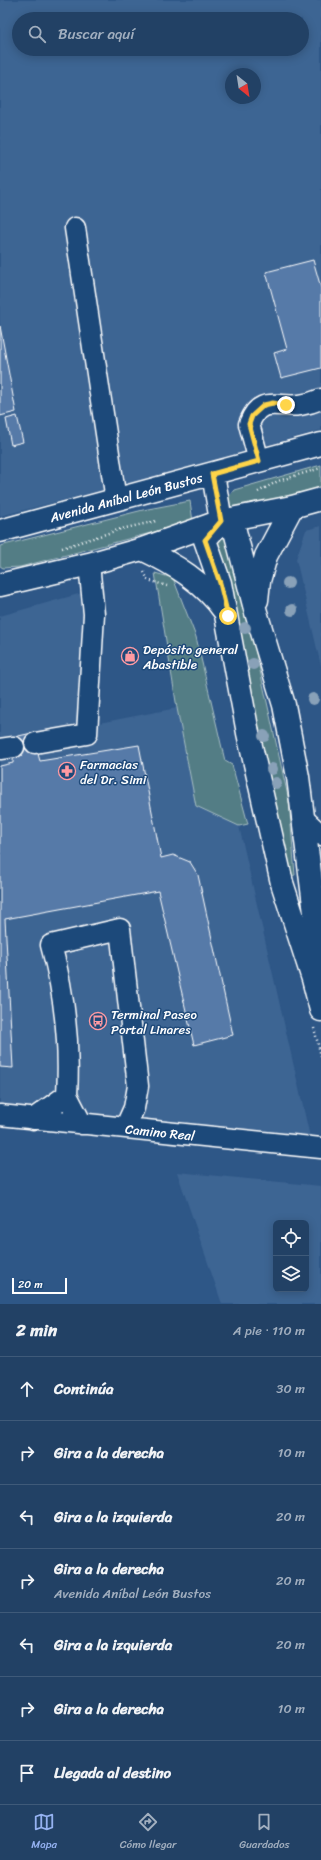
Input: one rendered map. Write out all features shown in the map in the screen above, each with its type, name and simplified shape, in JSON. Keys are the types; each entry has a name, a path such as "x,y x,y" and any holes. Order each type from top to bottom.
{"main road":[{"name":"Avenida Aníbal León Bustos","path":"0,532 321,444"},
{"path":"212,474 221,521 235,531 284,705 298,777 302,817 318,909 313,979"},
{"path":"6,579 89,564 142,549 221,521 292,507 321,499"},
{"path":"256,609 259,581 266,556 292,507"},
{"path":"221,521 205,540 220,583 228,616 248,733 282,883 313,979 321,1010"},
{"path":"142,549 184,571 208,592 228,616"}],"street":[{"path":"75,228 116,500"},
{"path":"259,461 249,424 257,410 273,403 300,405 321,399"},
{"path":"35,743 87,734 94,614 89,564"},
{"path":"302,817 321,835"},
{"path":"82,1124 67,1095 68,1058 65,1005 51,945 120,929 137,1075 134,1108 125,1128"},
{"path":"33,1119 67,1095"},
{"path":"136,1097 155,1131"},
{"name":"Camino Real","path":"0,1116 321,1148"}],"path":[{"path":"255,493 278,481 321,468"},
{"path":"61,548 121,529 159,520"}],"shaded area":[{"path":"0,0 321,0 321,430 132,483 0,516"},
{"path":"321,526 321,666 296,559 306,530"},
{"path":"100,588 94,724 177,708 196,806 239,826 310,1137 0,1109 0,616"},
{"path":"177,1172 321,1186 321,1304 222,1304"}],"green space":[{"path":"321,465 321,488 236,512 231,507 227,499 234,490"},
{"path":"190,501 193,522 20,567 3,568 0,566 0,546 143,510"},
{"path":"230,536 289,801 295,875 290,876 217,540"},
{"path":"155,573 173,578 196,637 225,761 232,765 248,824 239,826 196,806 177,708"}],"building":[{"path":"313,260 321,288 321,368 281,378 274,353 287,349 266,272"},
{"path":"0,326 16,412 0,416"},
{"path":"17,416 23,442 11,445 6,419"},
{"path":"32,733 40,761 139,745 161,858 173,855 190,862 198,875 233,1035 194,1045 158,891 5,919 13,1068 0,1067 0,766 13,763 14,737"}],"place":[{"name":"Depósito general Abastible","path":"130,656"},
{"name":"Farmacias del Dr. Simi","path":"67,771"},
{"name":"Terminal Paseo Portal Linares","path":"98,1021"}],"route":[{"path":"228,616 217,573 205,540 221,521 212,474 259,461 249,424 252,416 264,405 273,403 286,405"}]}
